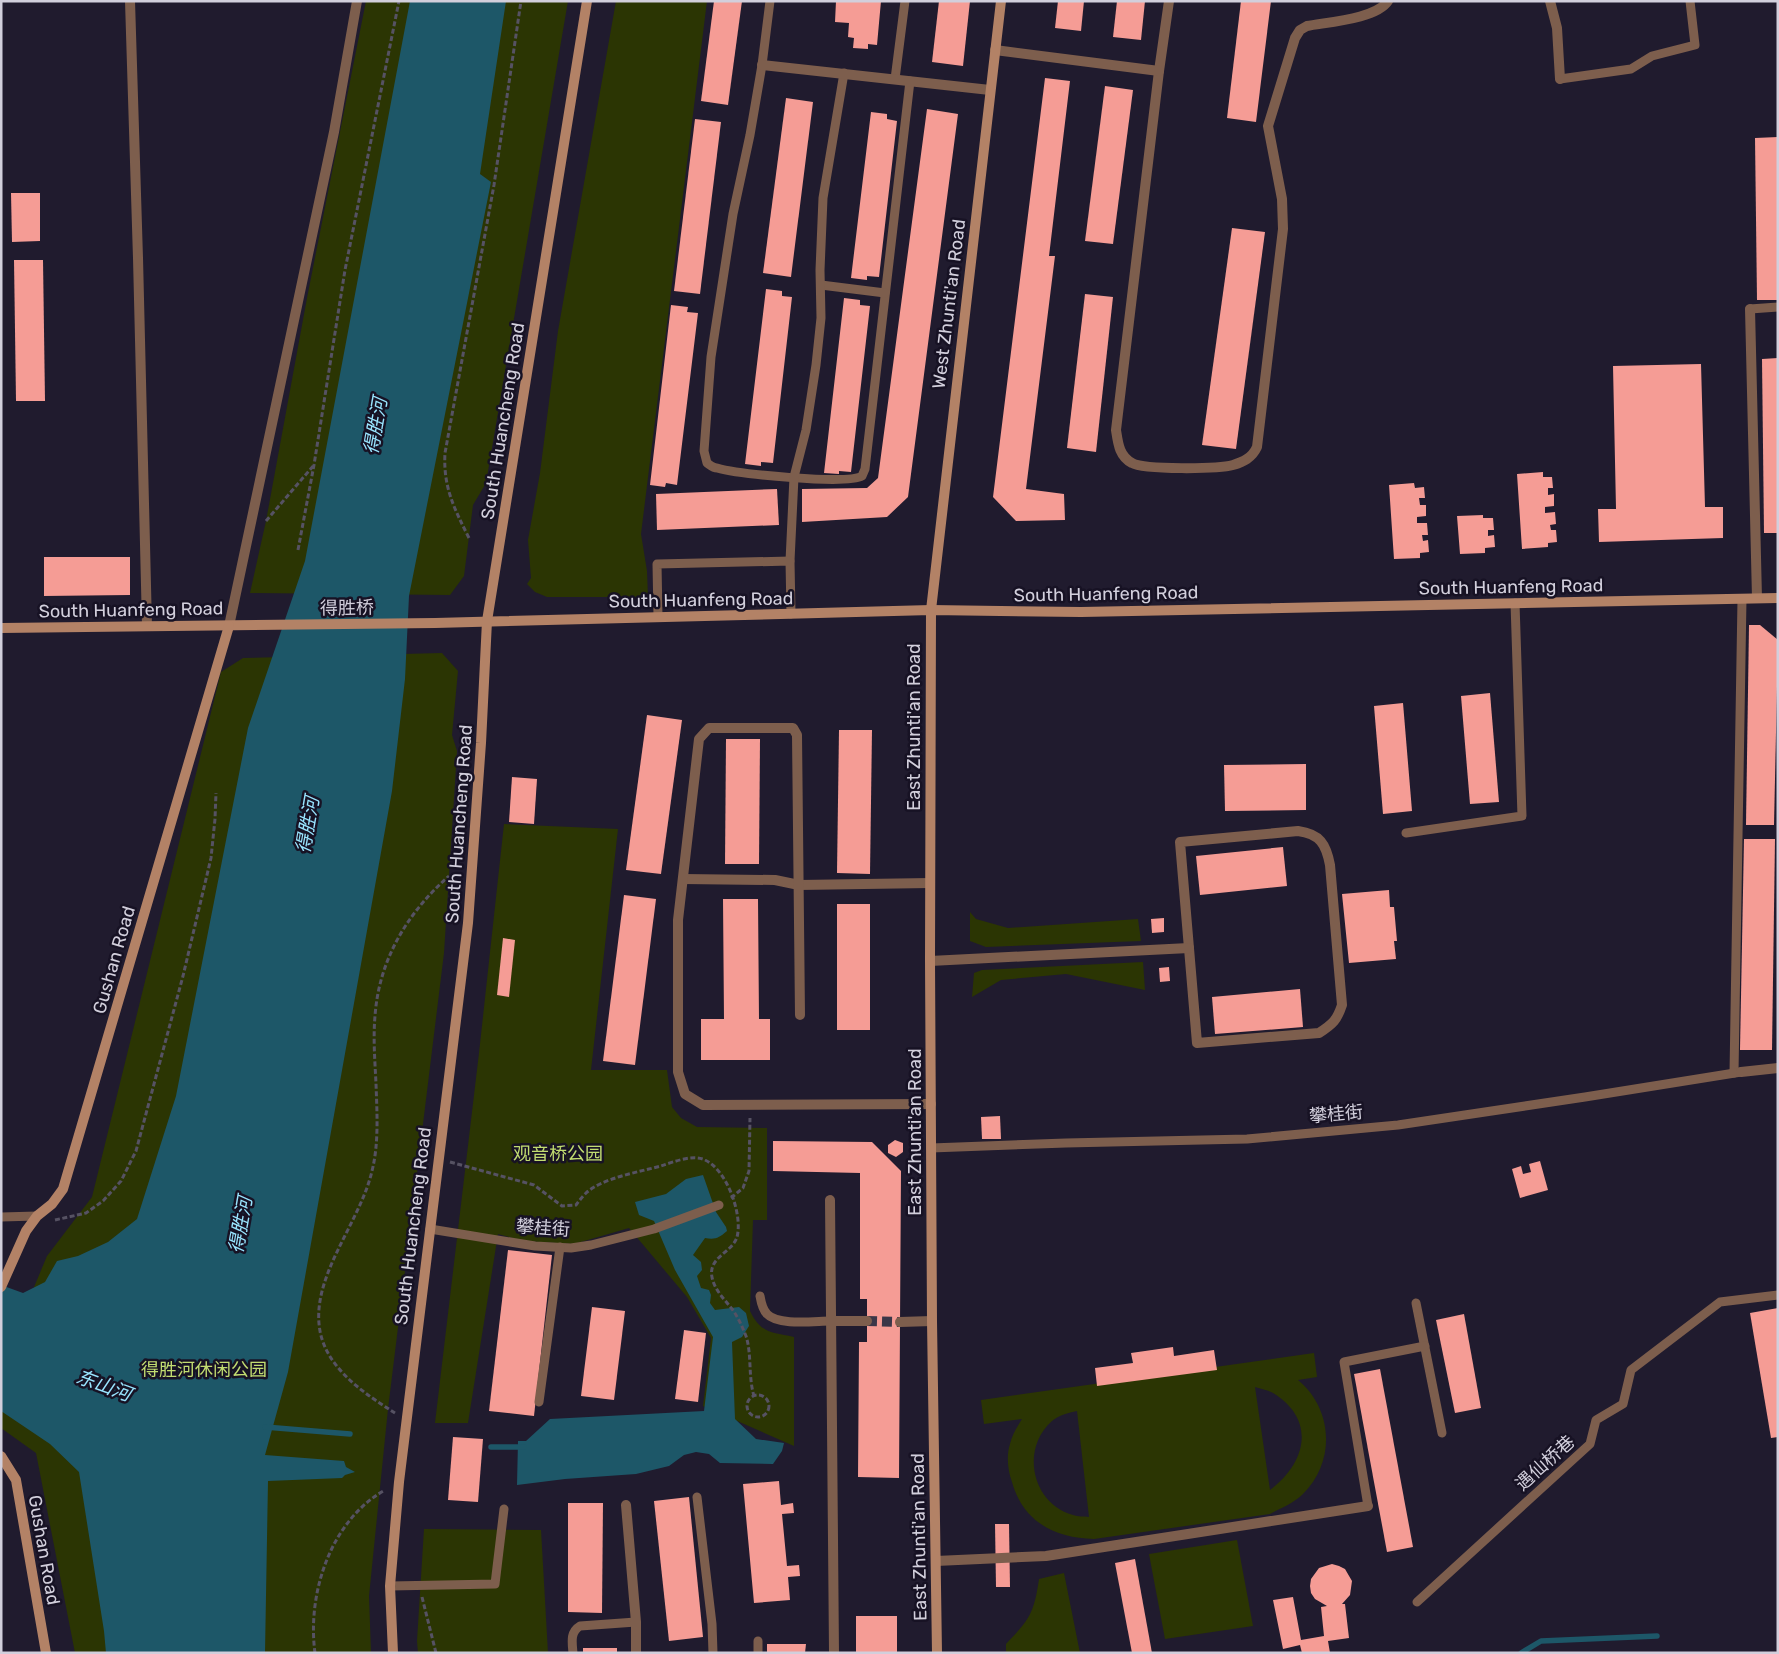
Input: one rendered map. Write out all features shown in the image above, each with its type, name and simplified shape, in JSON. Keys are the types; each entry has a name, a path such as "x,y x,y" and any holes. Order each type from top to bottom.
{"main road":[{"name":"South Huancheng Road","path":"393,1653 390,1586 399,1482 468,923 482,744 488,621 587,1"},
{"name":"West Zhunti'an Road","path":"931,610 1001,1"},
{"name":"South Huanfeng Road","path":"435,623 931,610 1081,612 1778,598"},
{"name":"East Zhunti'an Road","path":"931,610 932,1322 937,1653"},
{"name":"得胜桥","path":"260,625 435,623"},
{"name":"South Huanfeng Road","path":"1,628 260,625"},
{"name":"Gushan Road","path":"1,1287 26,1231 37,1216 52,1204 63,1189 228,626"},
{"name":"Gushan Road","path":"1,1456 16,1480 46,1653"}],"street":[{"path":"130,1 147,626"},
{"path":"228,626 334,132 357,1"},
{"path":"1169,1 1116,430 1118,445 1122,455 1132,464 1145,467 1230,466 1248,459 1254,454 1257,448 1283,229 1282,199 1268,126 1295,38 1300,30 1307,26 1377,11 1388,1"},
{"path":"1550,1 1557,28 1560,79"},
{"path":"995,50 1159,71"},
{"path":"762,65 990,90"},
{"path":"1750,309 1757,598"},
{"path":"800,1015 797,735 793,728 709,728 699,739 678,920 678,1072 685,1094 703,1105 931,1104"},
{"path":"1298,831 1309,832 1320,840 1328,852 1330,865 1342,1005 1338,1017 1331,1026 1319,1033 1197,1043 1189,948 1180,842 1298,831"},
{"path":"683,879 775,880 799,885 930,883"},
{"path":"930,961 1189,948"},
{"path":"1737,1072 1778,1068"},
{"path":"830,1200 834,1653"},
{"path":"830,1321 867,1321"},
{"path":"900,1322 932,1322"},
{"path":"626,1506 636,1622 636,1653"},
{"path":"936,1561 1046,1556 1368,1506"}],"lane":[{"path":"770,1 762,65 750,135 733,214 711,356 704,451 706,463 715,468 748,474 794,477 850,480 862,476 865,469 910,81"},
{"path":"895,79 905,1"},
{"path":"1560,79 1631,69 1652,56 1695,45 1690,1"},
{"path":"791,614 790,561 794,477 806,430 816,365 821,318 823,198 844,73"},
{"path":"821,285 885,293"},
{"path":"1750,309 1778,307"},
{"path":"658,617 657,564 790,561"},
{"path":"1737,1072 1742,598"},
{"path":"1406,833 1522,816 1516,603"},
{"name":"攀桂街","path":"931,1148 1247,1139 1398,1125 1737,1072"},
{"name":"攀桂街","path":"430,1228 535,1246 571,1248 591,1245 654,1229 719,1205"},
{"path":"1,1217 37,1216"},
{"path":"539,1402 560,1247"},
{"name":"遇仙桥巷","path":"1417,1602 1590,1444 1596,1420 1623,1404 1631,1370 1720,1302 1778,1295"},
{"path":"760,1296 762,1306 767,1314 775,1320 830,1321"},
{"path":"1416,1302 1442,1433"},
{"path":"1368,1506 1344,1362 1425,1346"},
{"path":"697,1497 712,1624 713,1653"},
{"path":"390,1586 495,1584 504,1509"},
{"path":"572,1653 572,1635 575,1629 580,1626 636,1622"},
{"path":"758,1642 758,1653"}],"path":[{"path":"298,550 314,465 345,270 399,1"},
{"path":"469,538 454,506 446,482 444,469 445,453 494,185 521,1"},
{"path":"266,522 314,465"},
{"path":"52,1221 86,1213 102,1201 121,1181 136,1151 183,976 211,858 216,819 216,793"},
{"path":"388,1409 371,1398 348,1377 328,1352 320,1331 319,1307 331,1267 367,1189 372,1172 376,1136 374,1018 377,998 388,958 399,934 411,917 449,876"},
{"path":"719,1205 742,1188 749,1171 751,1105"},
{"path":"438,1158 487,1174 534,1185 562,1206 576,1205 587,1192 604,1183 679,1160 705,1159 714,1166 724,1179 736,1206 737,1236 732,1245 716,1260 712,1268 712,1275 714,1284 739,1320 745,1334 748,1344 754,1396"},
{"path":"754,1396 764,1397 769,1405 765,1414 761,1417 752,1415 747,1407 750,1398 754,1396"},
{"path":"315,1653 313,1617 316,1596 326,1564 342,1531 357,1512 381,1492"},
{"path":"419,1586 436,1653"}],"green space":[{"path":"366,1 568,1 486,483 473,505 464,576 450,595 250,593 266,521 307,298"},
{"path":"616,1 707,1 641,534 647,571 648,597 547,597 535,592 527,584 531,578 528,540 540,473 558,331"},
{"name":"得胜河休闲公园","path":"442,653 458,671 452,735 457,751 444,953 388,1409 369,1596 371,1653 75,1653 36,1453 1,1428 1,1366 47,1256 92,1197 221,672 243,658"},
{"name":"观音桥公园","path":"504,824 618,829 591,1070 667,1070 672,1107 681,1118 697,1127 767,1128 767,1220 753,1220 750,1311 758,1324 768,1331 794,1337 794,1446 703,1406 711,1338 687,1297 629,1228 574,1244 523,1241 498,1234 468,1423 435,1423"},
{"path":"970,912 976,919 1008,928 1138,919 1141,941 986,947 970,941"},
{"path":"1143,962 1145,990 1066,974 1001,980 972,997 974,973 982,970"},
{"path":"1314,1353 1317,1377 1298,1380 1310,1392 1324,1420 1325,1451 1314,1481 1303,1494 1292,1503 1270,1514 1094,1539 1080,1538 1054,1531 1042,1525 1024,1508 1012,1482 1008,1458 1012,1437 1022,1419 984,1424 981,1400","holes":["1255,1387 1271,1392 1287,1404 1296,1416 1301,1428 1301,1442 1298,1455 1292,1467 1270,1490","1077,1411 1089,1517 1075,1516 1059,1509 1048,1500 1040,1488 1035,1474 1036,1446 1042,1433 1055,1419 1064,1414"]},
{"path":"424,1529 541,1530 548,1653 418,1653 417,1641"},
{"path":"1237,1540 1253,1626 1165,1639 1149,1554"},
{"path":"1064,1573 1080,1653 1006,1653 1006,1644 1030,1615 1039,1579"}],"water":[{"path":"410,1 506,1 480,174 491,182 409,596 405,679 392,791 288,1372 265,1455 344,1461 346,1467 355,1472 342,1478 268,1481 265,1653 106,1653 79,1472 50,1444 1,1411 1,1285 23,1293 45,1282 57,1261 78,1256 108,1242 137,1219 176,1096 248,728 305,561"},
{"path":"703,1175 716,1212 727,1231 717,1238 705,1238 693,1255 701,1262 702,1270 697,1276 701,1288 709,1290 711,1295 710,1303 715,1310 739,1307 746,1313 749,1326 742,1337 732,1342 735,1419 756,1439 784,1443 782,1451 773,1464 720,1463 709,1454 696,1452 684,1455 669,1466 636,1474 565,1479 517,1485 518,1441 526,1441 550,1419 704,1411 713,1337 675,1270 654,1221 639,1215 635,1202 666,1194 686,1179"}],"building":[{"path":"714,1 742,1 728,105 701,101"},
{"path":"836,1 881,1 877,45 868,44 868,49 853,48 854,38 848,37 849,23 835,22"},
{"path":"939,1 970,1 963,66 932,62"},
{"path":"1058,1 1084,1 1081,31 1055,28"},
{"path":"1117,1 1145,1 1141,40 1113,37"},
{"path":"1241,1 1271,1 1256,122 1227,118"},
{"path":"1045,78 1070,81 1049,256 1055,256 1026,489 1064,494 1065,520 1016,521 993,497"},
{"path":"1105,86 1133,90 1113,244 1085,241"},
{"path":"786,98 813,102 791,277 763,273"},
{"path":"927,109 958,114 908,497 887,517 802,522 802,489 867,488 878,478"},
{"path":"871,112 887,114 887,119 897,121 879,277 867,276 867,280 851,278"},
{"path":"695,119 721,122 700,294 674,291"},
{"path":"1778,137 1778,300 1757,300 1755,138"},
{"path":"11,193 40,193 40,241 12,242"},
{"path":"1232,228 1265,232 1236,449 1202,445"},
{"path":"14,260 43,260 45,401 16,401"},
{"path":"766,289 782,291 782,296 792,297 773,463 761,462 761,466 745,464"},
{"path":"1085,294 1113,297 1096,452 1067,448"},
{"path":"844,298 860,300 860,305 870,306 851,472 839,471 839,474 824,473"},
{"path":"671,305 688,307 687,312 698,313 677,485 666,483 665,487 650,485"},
{"path":"1778,358 1778,533 1764,533 1762,359"},
{"path":"1701,364 1705,507 1723,507 1723,538 1599,542 1598,509 1616,509 1613,366"},
{"path":"1543,472 1543,477 1552,477 1553,488 1548,488 1548,495 1554,494 1554,506 1545,507 1545,513 1555,512 1556,524 1550,525 1551,530 1556,530 1557,542 1548,543 1548,547 1522,549 1517,474"},
{"path":"1414,483 1415,488 1424,487 1425,498 1419,498 1420,505 1426,505 1426,516 1417,517 1417,523 1427,523 1428,535 1422,535 1423,541 1428,540 1429,552 1420,553 1420,558 1394,559 1389,485"},
{"path":"777,489 779,525 657,530 656,494"},
{"path":"1483,515 1483,518 1493,518 1494,530 1488,530 1488,536 1494,535 1495,547 1485,548 1485,553 1460,554 1457,516"},
{"path":"44,557 130,557 130,595 44,596"},
{"path":"1749,625 1760,625 1778,640 1774,825 1746,825"},
{"path":"1490,693 1499,802 1470,804 1461,696"},
{"path":"1403,703 1412,811 1383,814 1374,706"},
{"path":"647,715 682,720 661,874 626,870"},
{"path":"839,730 872,730 870,874 837,873"},
{"path":"726,739 760,739 759,864 725,864"},
{"path":"1306,764 1306,810 1225,811 1224,765"},
{"path":"512,777 537,779 534,824 509,822"},
{"path":"1744,839 1775,839 1772,1050 1740,1050"},
{"path":"1283,847 1287,886 1200,895 1196,856"},
{"path":"1389,890 1390,907 1394,907 1397,941 1394,941 1396,959 1349,963 1342,894"},
{"path":"624,895 656,899 635,1065 603,1061"},
{"path":"723,899 758,899 759,1019 770,1019 770,1060 701,1060 701,1019 724,1019"},
{"path":"837,904 870,904 870,1030 837,1030"},
{"path":"1164,918 1164,932 1152,933 1151,919"},
{"path":"503,938 515,940 509,997 497,995"},
{"path":"1169,967 1170,981 1160,982 1159,968"},
{"path":"1300,989 1303,1027 1215,1034 1212,997"},
{"path":"1000,1116 1001,1139 982,1139 981,1117"},
{"path":"895,1140 903,1143 903,1152 896,1157 888,1153 888,1145"},
{"path":"773,1141 872,1142 901,1171 899,1478 858,1477 859,1342 867,1342 867,1299 860,1299 860,1173 773,1171"},
{"path":"1540,1161 1548,1190 1520,1198 1512,1169 1521,1166 1523,1174 1531,1172 1529,1164"},
{"path":"508,1250 552,1255 534,1416 489,1411"},
{"path":"592,1307 625,1311 614,1400 581,1396"},
{"path":"1778,1308 1778,1437 1771,1438 1750,1313"},
{"path":"1464,1314 1481,1408 1455,1413 1436,1320"},
{"path":"684,1330 706,1333 698,1402 675,1399"},
{"path":"1173,1347 1174,1356 1214,1350 1217,1370 1097,1386 1095,1368 1133,1363 1131,1353"},
{"path":"1380,1369 1413,1547 1387,1552 1354,1374"},
{"path":"453,1437 483,1439 478,1502 448,1500"},
{"path":"779,1481 781,1505 793,1503 794,1513 782,1514 787,1566 799,1565 800,1576 788,1577 790,1600 754,1603 743,1484"},
{"path":"689,1497 703,1637 669,1641 654,1501"},
{"path":"568,1503 603,1503 602,1613 568,1612"},
{"path":"995,1524 1009,1524 1010,1587 996,1587"},
{"path":"1135,1559 1152,1653 1132,1653 1115,1563"},
{"path":"1332,1564 1345,1569 1352,1581 1350,1595 1342,1604 1345,1604 1349,1638 1328,1641 1330,1653 1302,1653 1300,1645 1283,1649 1273,1600 1293,1597 1301,1640 1324,1636 1321,1607 1327,1606 1315,1599 1311,1593 1310,1586 1311,1579 1319,1568"},
{"path":"856,1616 897,1616 897,1653 856,1653"},
{"path":"767,1644 806,1644 805,1653 767,1653"},
{"path":"583,1648 617,1648 617,1653 583,1653"}],"waterway":[{"path":"265,1427 350,1434"},
{"path":"491,1447 524,1447"},
{"path":"1521,1653 1541,1641 1657,1636"}],"tunnel":[{"path":"867,1321 900,1322"}],"water label":[{"name":"得胜河","path":"375,426"},
{"name":"得胜河","path":"307,825"},
{"name":"得胜河","path":"240,1225"},
{"name":"东山河","path":"104,1385"}]}
